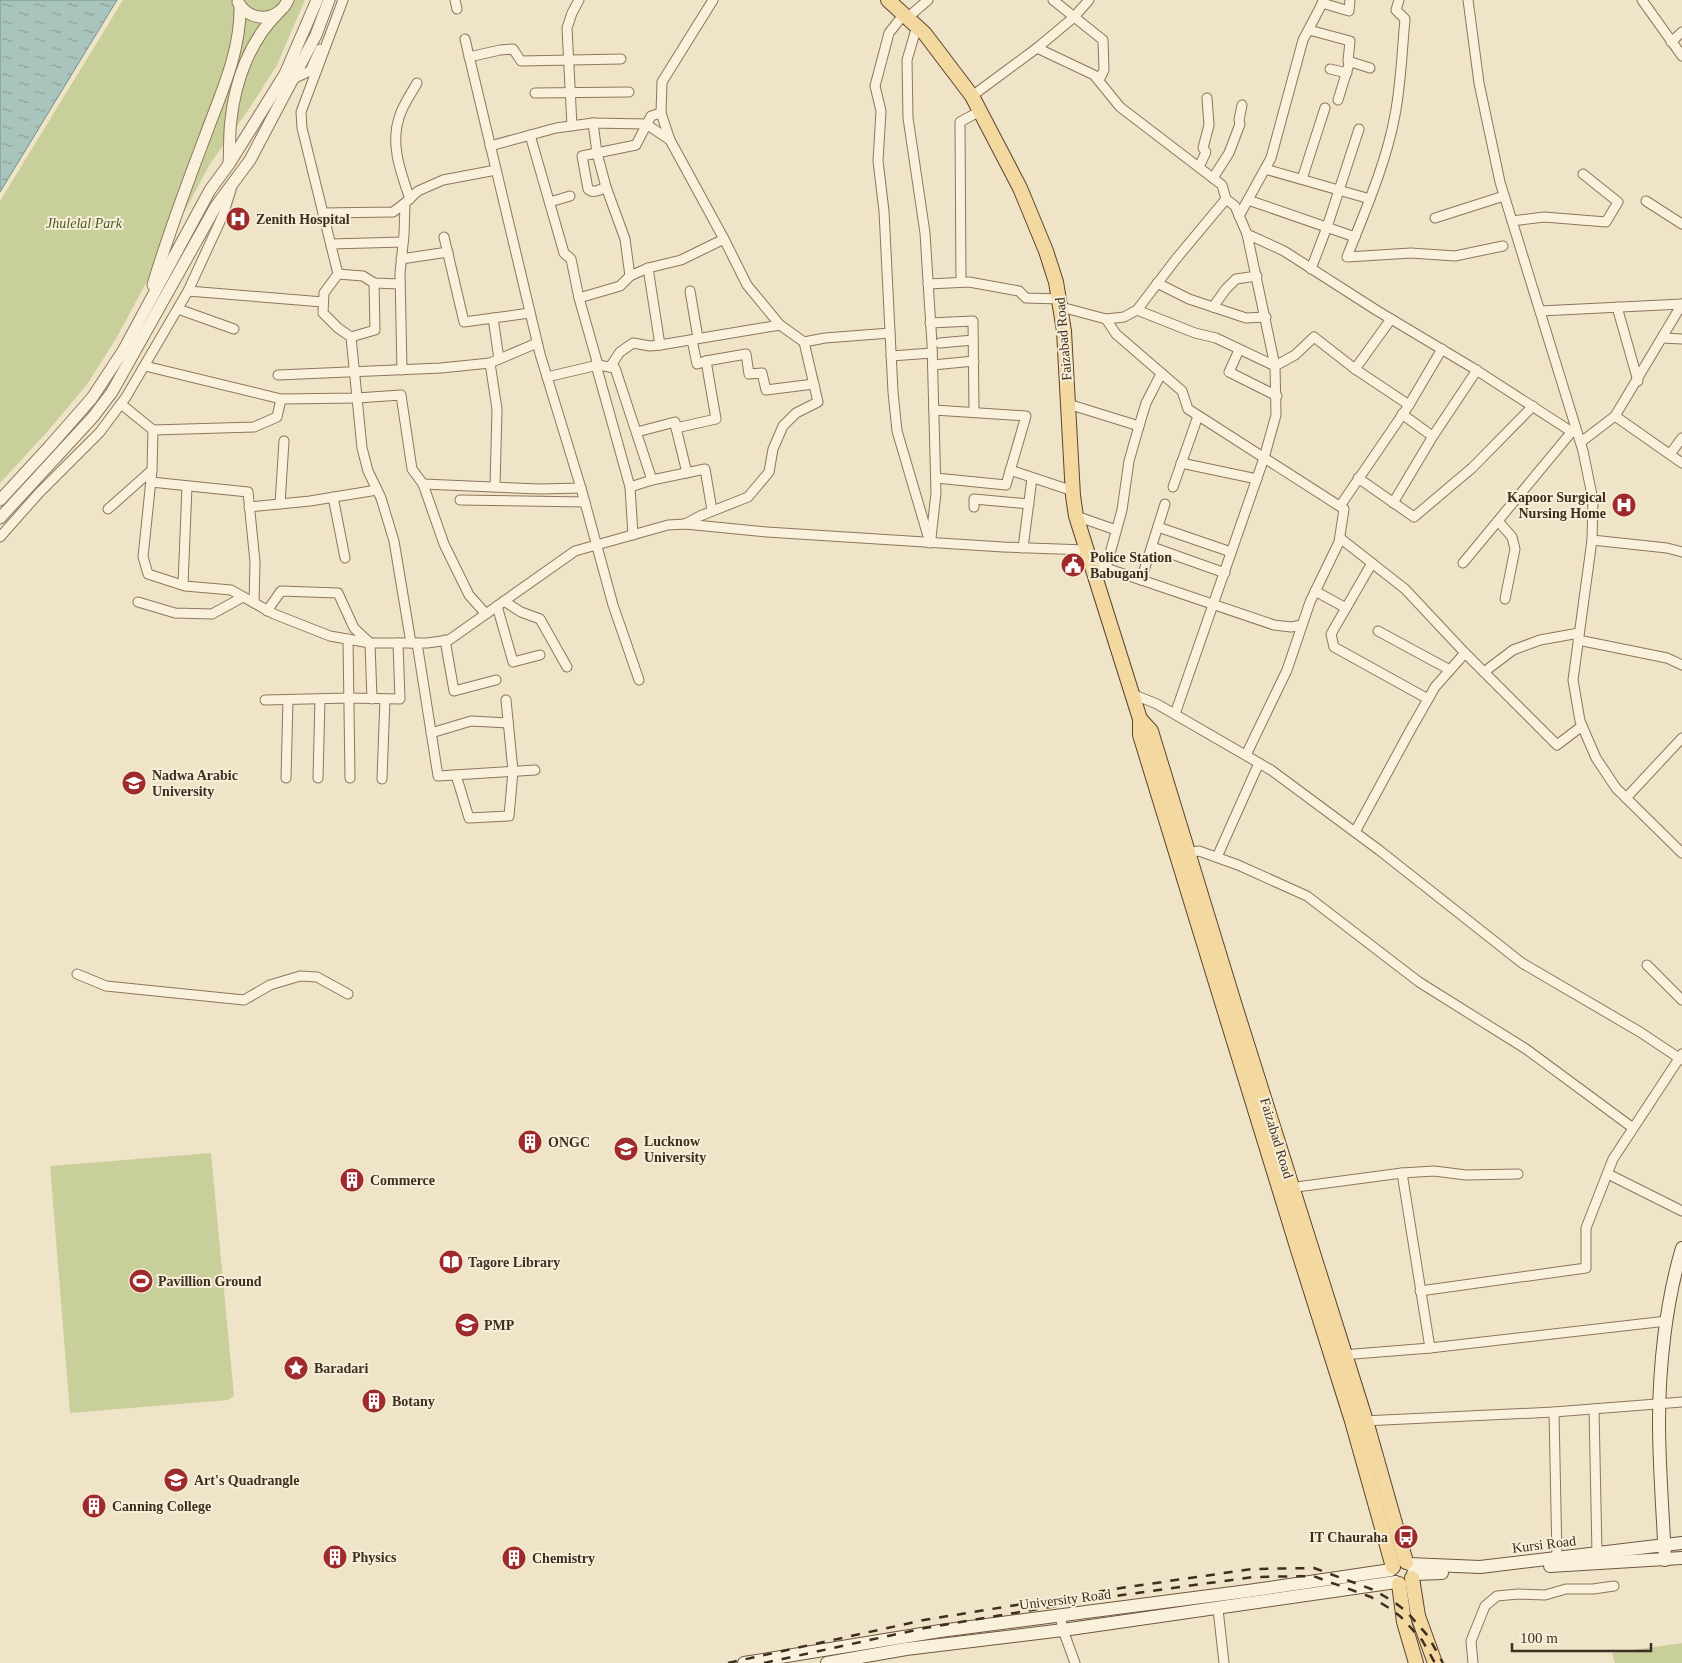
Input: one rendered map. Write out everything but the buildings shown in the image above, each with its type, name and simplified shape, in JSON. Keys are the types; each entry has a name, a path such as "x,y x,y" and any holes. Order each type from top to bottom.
{"main road":[{"name":"Faizabad Road","path":"888,0 925,34 972,96 1020,188 1046,251 1061,303 1076,516 1140,719 1140,735 1183,854 1359,1421 1402,1573 1435,1663"},
{"path":"1665,1560 1658,1422 1663,1346 1673,1277 1682,1248"},
{"name":"Kursi Road","path":"1402,1573 1480,1567 1682,1543"},
{"name":"Kursi Road","path":"1402,1573 1682,1558"},
{"name":"Faizabad Road","path":"1402,1573 1404,1622 1416,1663"},
{"path":"827,1663 845,1662 906,1650 1218,1609 1402,1573"},
{"name":"University Road","path":"744,1663 950,1629 1402,1573"},
{"path":"950,1629 953,1644"}],"street":[{"path":"0,537 100,432 121,404 188,291 223,215 231,187 228,164 232,106 244,66 250,50 263,30 288,0"},
{"path":"0,500 92,398 123,351 210,190 285,74 317,0"},
{"path":"0,518 92,417 112,392 216,206 250,160 316,35 329,0"},
{"path":"572,126 567,28 578,0"},
{"path":"685,524 712,510 748,497 769,472 773,449 783,426 796,413 818,402 804,342 780,325 747,285 670,140 660,113 662,82 713,0"},
{"path":"928,0 909,19 889,34 875,86 881,111 878,162 884,211 891,356 897,431 930,543"},
{"path":"1053,0 1104,40 1104,70 1099,80"},
{"path":"972,96 1038,48 1074,18 1089,0"},
{"path":"1240,216 1271,158 1303,40 1308,30 1323,2 1349,11 1350,0"},
{"path":"1399,0 1396,10 1405,19 1395,115 1370,199 1347,257 1411,253 1455,256 1503,246"},
{"path":"1468,0 1479,83 1504,196 1540,311 1574,430 1581,442 1593,500 1592,540 1573,680 1580,722 1596,758 1616,788 1682,853"},
{"path":"1642,0 1682,56"},
{"path":"293,79 310,71 342,2"},
{"path":"342,2 301,112 302,128 338,274 324,293 323,313 338,328 352,337 375,330 374,283"},
{"path":"238,3 249,14 261,18 279,12"},
{"path":"145,311 167,238 230,66 238,34 238,3"},
{"path":"909,19 908,118 925,233 933,364 936,493 930,543"},
{"path":"1308,30 1350,42 1348,61 1350,61 1338,100"},
{"path":"1671,42 1682,32"},
{"path":"465,39 547,377 581,488 613,605 639,680"},
{"path":"1038,48 1094,75 1120,107 1222,185 1226,199 1235,206 1247,234 1266,317 1275,366 1276,415 1257,479 1175,714"},
{"path":"470,57 500,50 513,50 522,61 621,59"},
{"path":"1350,61 1370,68"},
{"path":"1330,69 1347,73"},
{"path":"402,370 400,273 407,201 397,159 395,132 399,116 417,83"},
{"path":"536,93 629,92"},
{"path":"1199,167 1206,152 1203,148 1209,125 1207,98"},
{"path":"1213,178 1232,146 1240,124 1242,106"},
{"path":"1302,179 1325,108"},
{"path":"961,282 960,122 980,111"},
{"path":"606,187 594,192 588,189 582,156 636,145 651,116 660,113"},
{"path":"490,146 556,128 593,123 646,124 670,140"},
{"path":"593,123 597,153 606,187 625,239 630,276"},
{"path":"1312,269 1360,129"},
{"path":"530,135 564,252 571,259 579,298 630,487 633,535"},
{"path":"1265,169 1370,199"},
{"path":"323,213 393,212 418,190 443,180 496,170"},
{"path":"1512,221 1544,217 1606,222 1618,202 1583,174"},
{"path":"550,202 570,196"},
{"path":"1435,218 1504,196"},
{"path":"928,284 969,282 1019,291 1026,298 1061,303 1106,319 1124,317 1137,310 1226,199"},
{"path":"1248,200 1355,237"},
{"path":"1646,201 1682,224"},
{"path":"1247,234 1284,251 1391,319 1574,430"},
{"path":"444,237 464,322 530,313"},
{"path":"579,298 620,286 630,276 648,268 681,260 724,239"},
{"path":"331,244 403,242"},
{"path":"401,259 448,252"},
{"path":"648,268 660,345"},
{"path":"374,283 400,273"},
{"path":"338,274 363,276 374,283 400,284"},
{"path":"1213,307 1236,279 1257,276"},
{"path":"1158,283 1189,299 1246,318 1266,317"},
{"path":"188,291 323,302"},
{"path":"690,291 697,364 746,354 749,374 762,373 766,390 814,384"},
{"path":"1540,311 1682,304"},
{"path":"1581,442 1615,416 1638,381 1682,304"},
{"path":"1617,307 1638,381"},
{"path":"178,309 234,329"},
{"path":"1137,310 1195,333 1216,338 1275,366"},
{"path":"493,318 499,359"},
{"path":"1106,319 1116,334 1182,391 1188,409 1344,509 1340,538 1315,591 1287,670 1246,755"},
{"path":"1355,369 1391,319"},
{"path":"930,323 973,322 974,412"},
{"path":"610,367 620,352 633,343 650,346 660,345 780,325"},
{"path":"804,342 825,338 890,333"},
{"path":"352,337 362,448 368,471 377,490 394,541 438,776 535,770"},
{"path":"1275,366 1295,355 1314,337 1355,369 1409,405"},
{"path":"1662,338 1682,339"},
{"path":"940,343 973,340"},
{"path":"278,375 441,368 490,363 538,343"},
{"path":"1239,350 1229,372 1277,396"},
{"path":"1340,506 1409,405 1442,350"},
{"path":"891,356 932,353"},
{"path":"676,428 716,419 706,361"},
{"path":"933,364 974,361"},
{"path":"490,363 497,409 495,487"},
{"path":"547,377 597,365 615,368 652,480"},
{"path":"144,366 281,399 357,398 401,395 412,469 423,484 444,544 468,595 486,614"},
{"path":"1393,503 1433,436 1477,370"},
{"path":"1106,568 1122,510 1129,461 1146,403 1161,374"},
{"path":"121,404 153,430 254,426 277,417 281,399"},
{"path":"1068,404 1139,426"},
{"path":"1358,478 1414,517 1472,468 1533,406"},
{"path":"934,410 1026,416 1006,485 936,478"},
{"path":"1402,414 1428,433"},
{"path":"1173,487 1198,416"},
{"path":"1615,416 1682,463"},
{"path":"636,432 675,422 687,473"},
{"path":"153,430 151,482 142,557 148,574 183,585 231,590 267,610 330,636 370,643 414,643 449,640 575,551 668,525 685,524 767,532 1023,548 1088,555 1106,568 1274,625 1291,627 1302,625"},
{"path":"1463,563 1574,430"},
{"path":"1670,454 1682,438"},
{"path":"280,504 284,442"},
{"path":"1182,463 1257,479"},
{"path":"108,509 145,474 152,470"},
{"path":"630,487 652,480 706,470 712,510"},
{"path":"1010,470 1073,491"},
{"path":"1023,548 1032,478"},
{"path":"151,482 248,492 255,562 254,603"},
{"path":"975,482 974,503 1029,504"},
{"path":"423,484 540,489 581,488"},
{"path":"183,585 187,486"},
{"path":"249,507 377,490"},
{"path":"333,497 345,558"},
{"path":"460,500 585,502"},
{"path":"1142,580 1166,504"},
{"path":"1076,516 1116,530"},
{"path":"1498,521 1512,537 1515,549 1505,599"},
{"path":"1158,527 1232,552"},
{"path":"1340,538 1405,589 1465,653 1557,745 1582,726"},
{"path":"1592,540 1681,550"},
{"path":"1152,547 1225,573"},
{"path":"1372,563 1331,634 1334,647 1428,699"},
{"path":"267,610 281,591 338,593 354,628 370,643 372,699"},
{"path":"1315,591 1346,608"},
{"path":"138,602 175,614 212,614 243,597"},
{"path":"501,604 512,662 540,655"},
{"path":"501,604 540,619 567,667"},
{"path":"1378,632 1450,670"},
{"path":"1484,672 1513,650 1540,640 1579,636 1667,658 1682,665"},
{"path":"348,639 350,778"},
{"path":"444,640 454,691 496,680"},
{"path":"265,700 400,699 398,643"},
{"path":"1355,832 1435,687 1465,653"},
{"path":"1132,694 1157,704 1271,770 1355,832 1522,963 1681,1057 1614,1159 1586,1228 1586,1268 1420,1291"},
{"path":"318,778 320,699"},
{"path":"382,779 385,699"},
{"path":"286,778 288,700"},
{"path":"456,775 469,818 509,816 513,771 506,700"},
{"path":"431,733 471,721 508,723"},
{"path":"1626,798 1682,738"},
{"path":"1217,857 1259,763"},
{"path":"1183,854 1199,851 1217,857 1307,896 1419,982 1526,1049 1633,1128"},
{"path":"1648,965 1682,1000"},
{"path":"77,974 106,986 244,1000 270,985 300,976 317,977 348,994"},
{"path":"1286,1189 1402,1173 1518,1174"},
{"path":"1402,1173 1430,1348"},
{"path":"1608,1174 1682,1211"},
{"path":"1338,1355 1430,1348 1667,1321"},
{"path":"1359,1421 1554,1412 1682,1402"},
{"path":"1594,1409 1597,1553"},
{"path":"1554,1412 1557,1558"},
{"path":"1473,1663 1471,1641 1485,1606 1497,1596 1518,1594 1545,1595 1566,1589 1593,1589 1614,1586"},
{"path":"1218,1609 1224,1663"},
{"path":"1060,1615 1063,1630 1075,1663"},
{"path":"845,1645 845,1662"}],"green space":[{"name":"Jhulelal Park","path":"123,0 305,0 277,65 210,164 117,337 88,383 48,431 0,483 0,201"},
{"name":"Pavillion Ground","path":"211,1153 234,1396 228,1400 70,1413 50,1166"},
{"path":"1682,1643 1682,1663 1615,1663 1612,1653"}],"water":[{"path":"0,0 117,0 0,192"}],"railway":[{"path":"728,1663 924,1620 1121,1588 1252,1569 1314,1568 1374,1590 1394,1602 1406,1611 1428,1636 1443,1663"},
{"path":"764,1663 925,1628 1122,1595 1253,1577 1313,1576 1371,1597 1389,1608 1401,1617 1422,1640 1435,1663"}],"place":[{"name":"Zenith Hospital","path":"238,219"},
{"name":"Kapoor Surgical Nursing Home","path":"1624,505"},
{"name":"Police Station Babuganj","path":"1073,565"},
{"name":"Nadwa Arabic University","path":"134,783"},
{"name":"ONGC","path":"530,1142"},
{"name":"Lucknow University","path":"626,1149"},
{"name":"Commerce","path":"352,1180"},
{"name":"Tagore Library","path":"451,1262"},
{"name":"Pavillion Ground","path":"141,1281"},
{"name":"PMP","path":"467,1325"},
{"name":"Baradari","path":"296,1368"},
{"name":"Botany","path":"374,1401"},
{"name":"Art's Quadrangle","path":"176,1480"},
{"name":"Canning College","path":"94,1506"},
{"name":"IT Chauraha","path":"1406,1537"},
{"name":"Physics","path":"335,1557"},
{"name":"Chemistry","path":"514,1558"}]}
